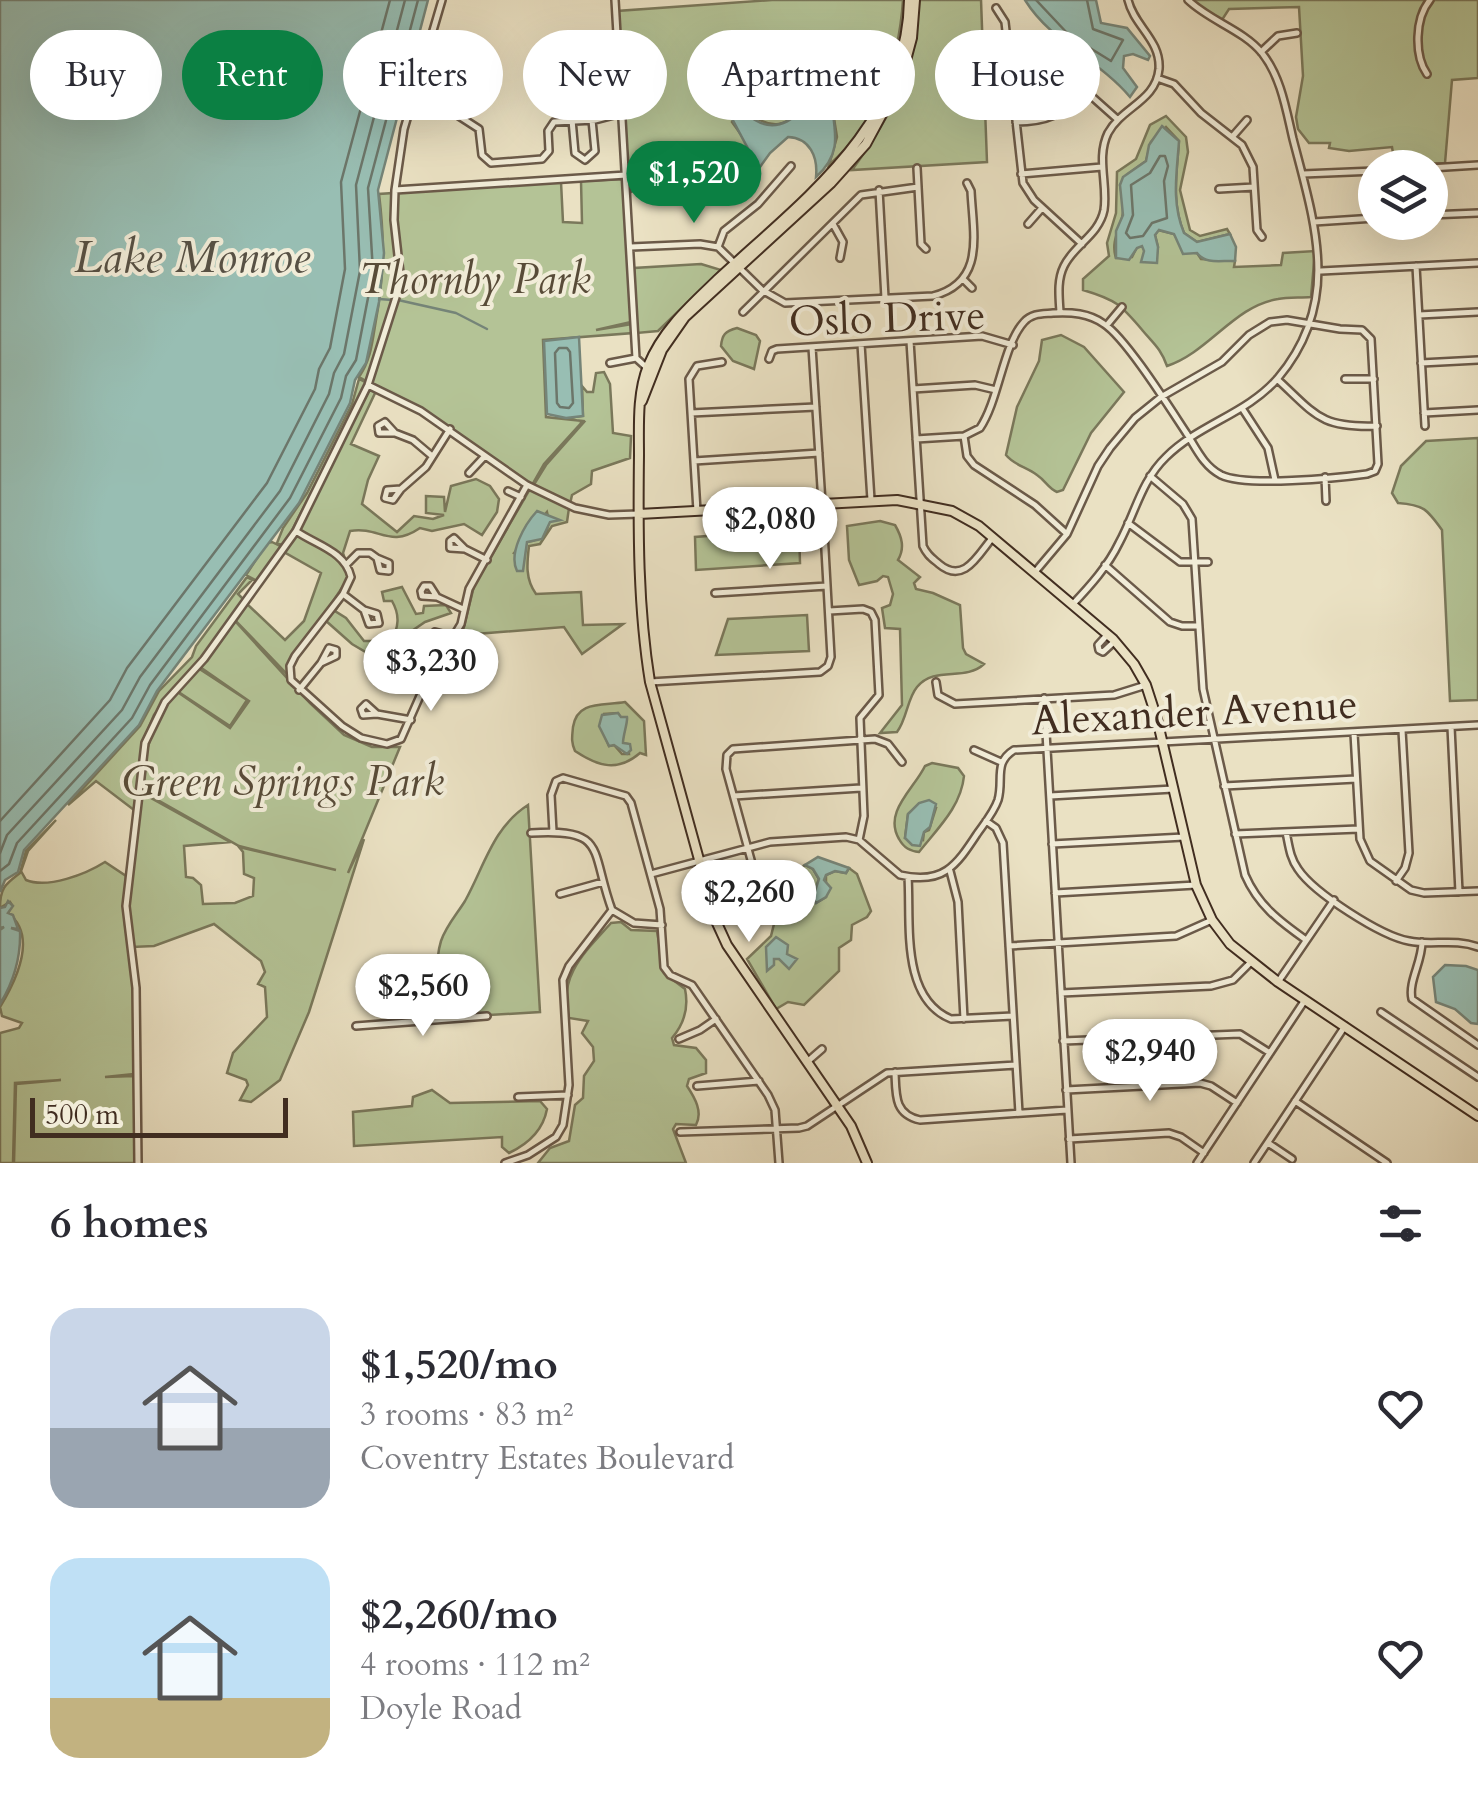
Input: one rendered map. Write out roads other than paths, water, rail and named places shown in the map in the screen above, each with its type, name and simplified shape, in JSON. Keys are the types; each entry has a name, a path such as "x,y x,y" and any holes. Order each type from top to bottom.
{"main road":[{"path":"867,1163 837,1106 727,945 716,921 650,682 642,613 639,514 642,403 650,369 672,334 846,158 876,118 902,54 912,0"},
{"path":"639,514 871,500 920,502 952,511 993,536 1111,638 1134,664 1146,685 1163,741 1196,886 1212,920 1230,944 1278,982 1478,1116"}],"street":[{"path":"138,1163 136,988 126,906 142,756 158,711 204,659 296,531 368,385 400,273 395,190 404,130 442,0"},
{"path":"614,0 616,30"},
{"path":"1060,312 1061,272 1094,232 1104,211 1102,167 1107,136 1117,119 1147,96 1158,78 1155,46 1134,17 1128,0"},
{"path":"1072,604 1106,565 1150,476 1164,458 1189,437 1242,408 1277,378 1309,324 1320,271 1314,222 1280,87 1261,52 1188,0"},
{"path":"1427,74 1422,67 1418,32 1420,17 1430,0"},
{"path":"996,8 1005,22 1020,174 1027,192 1082,244"},
{"path":"1261,52 1278,36 1298,32"},
{"path":"1158,78 1174,84 1201,113 1234,136 1248,154 1257,230 1262,237"},
{"path":"1100,105 1117,119"},
{"path":"465,120 478,128 482,155 491,163 542,160 549,151 550,126 556,121 572,120 575,153 585,160 595,151 592,120"},
{"path":"622,120 636,358"},
{"path":"1016,122 1035,120"},
{"path":"1234,136 1248,120"},
{"path":"718,248 724,230 758,204 790,166"},
{"path":"1448,167 1478,166"},
{"path":"1020,174 1102,167"},
{"path":"917,168 921,244 926,250"},
{"path":"1302,174 1358,171"},
{"path":"395,190 626,175"},
{"path":"631,247 700,244 718,248 762,290 784,303 932,296 948,292 964,280 973,261 972,191 967,183"},
{"path":"743,312 861,195 918,187"},
{"path":"1219,189 1254,187"},
{"path":"879,190 885,298"},
{"path":"1028,224 1042,208"},
{"path":"1448,214 1478,213"},
{"path":"1314,222 1358,219"},
{"path":"833,224 843,242 840,258"},
{"path":"1320,271 1478,263"},
{"path":"1416,266 1424,426"},
{"path":"964,280 972,288"},
{"path":"1107,326 1122,307"},
{"path":"916,439 972,433 984,422 1026,320 1037,314 1060,312 1091,316 1107,326 1161,397 1202,459 1217,473 1237,480 1275,480 1375,471 1378,464 1373,344 1367,335 1362,330 1287,320 1270,322 1249,335 1222,362 1161,397 1136,418 1104,457 1067,534 1035,572"},
{"path":"1418,315 1478,312"},
{"name":"Oslo Drive","path":"769,359 772,350 982,336 1013,345"},
{"path":"910,341 923,546 927,554 951,572 966,570 993,536"},
{"path":"861,344 871,500"},
{"path":"812,348 822,503"},
{"path":"610,363 636,358 650,369"},
{"path":"1421,363 1478,360"},
{"path":"696,511 689,379 693,369 722,362"},
{"path":"1277,378 1325,420 1344,427 1376,426"},
{"path":"1345,380 1374,379"},
{"path":"368,385 450,429 527,485 592,514 639,514"},
{"path":"912,390 975,386 996,390"},
{"path":"691,414 816,407"},
{"path":"1242,408 1268,448 1275,480"},
{"path":"1424,413 1478,410"},
{"path":"401,489 426,467 450,429"},
{"path":"395,432 413,440 432,456"},
{"path":"964,436 970,460 1036,505 1067,534"},
{"path":"694,461 819,453"},
{"path":"469,474 484,457"},
{"path":"1150,476 1188,511 1195,531 1202,689 1252,890 1270,913 1306,940"},
{"path":"1325,477 1326,501"},
{"path":"296,531 347,564 351,577 343,594 290,666 290,680 342,726 372,742 398,741 426,680 454,637 469,589 527,485"},
{"path":"508,491 521,497"},
{"path":"1128,523 1180,562 1208,562"},
{"path":"650,682 820,672 828,666 832,657 824,535 805,538"},
{"path":"465,549 487,560"},
{"path":"347,564 358,553 370,553 377,558"},
{"path":"1106,565 1170,622 1199,626"},
{"path":"715,593 828,586"},
{"path":"343,594 364,610"},
{"path":"437,596 463,609"},
{"path":"829,611 868,609 876,620 879,695 862,713 858,739 864,816 859,840"},
{"path":"414,654 435,632 454,637"},
{"path":"299,690 320,663"},
{"path":"936,682 938,695 956,704 1124,694 1146,685"},
{"path":"1044,698 1071,1163"},
{"path":"377,714 410,720"},
{"name":"Alexander Avenue","path":"950,871 986,821 998,798 1001,762 1014,750 1478,725"},
{"path":"1451,727 1459,892"},
{"path":"1396,881 1405,868 1408,853 1402,730"},
{"path":"1354,733 1359,829 1366,857 1396,881 1424,893 1478,891"},
{"path":"716,921 744,914 758,900 759,890 726,769 727,755 739,746 875,738 886,743 902,762"},
{"path":"974,750 1001,762"},
{"path":"553,832 551,794 556,781 570,778 626,796 631,802 662,925 664,967 670,975 692,985 773,1102 778,1163"},
{"path":"1224,786 1357,779"},
{"path":"734,796 862,788"},
{"path":"1050,796 1173,789"},
{"path":"986,821 996,828 1003,843 1019,1113"},
{"path":"1236,834 1359,829"},
{"path":"1286,832 1297,868 1334,900 1398,938 1478,947"},
{"path":"531,833 575,833 588,841 594,848 612,910 634,923 662,925"},
{"path":"1052,844 1184,837"},
{"path":"651,874 770,842 846,838 859,840 893,872 908,877 950,871 958,902 964,1019"},
{"path":"908,877 912,965 917,982 944,1017 1013,1016"},
{"path":"560,894 603,882"},
{"path":"1055,893 1196,886"},
{"path":"1278,982 1334,900"},
{"path":"505,1163 520,1162 560,1131 568,1095 563,980 569,966 612,910"},
{"path":"1009,946 1176,936 1212,920"},
{"path":"1422,942 1419,970 1410,988 1412,999 1478,1045"},
{"path":"1061,994 1211,986 1233,980 1251,962"},
{"path":"1197,1163 1305,1000"},
{"path":"1380,1012 1478,1078"},
{"path":"356,1026 487,1016"},
{"path":"679,1039 716,1019"},
{"path":"1254,1163 1345,1026"},
{"path":"1063,1042 1240,1034 1270,1052"},
{"path":"807,1062 822,1048"},
{"path":"680,1132 807,1126 877,1077 894,1072 1016,1065"},
{"path":"894,1072 898,1106 920,1120 1067,1110"},
{"path":"697,1086 760,1081"},
{"path":"1066,1090 1200,1083 1237,1102"},
{"path":"518,1097 568,1095"},
{"path":"1295,1101 1388,1163"},
{"path":"1069,1139 1170,1133 1204,1153"},
{"path":"1268,1142 1292,1159"}],"water":[{"name":"Lake Monroe","path":"0,0 428,0 420,30 343,30 343,120 396,120 378,190 384,253 379,302 366,363 355,380 350,403 299,503 157,691 139,725 24,850 18,872 5,880 0,892"},
{"path":"1025,0 1096,0 1101,23 1127,28 1150,56 1148,60 1133,54 1124,56 1123,68 1137,87 1130,97 1100,69 1100,30 1050,30"},
{"path":"733,120 772,125 834,120 834,151 825,168 816,177 811,150 802,141 788,137 770,153 750,181 754,160"},
{"path":"1162,126 1179,141 1176,198 1184,233 1197,242 1230,234 1236,247 1235,261 1210,261 1197,253 1183,254 1174,234 1159,230 1155,235 1157,263 1141,262 1142,246 1129,260 1116,258 1116,231 1123,215 1120,185 1123,177 1146,161 1149,145"},
{"path":"579,337 583,416 547,414 544,341"},
{"path":"537,511 560,520 550,522 542,539 527,542 523,571 517,571 516,548"},
{"path":"618,713 627,717 623,743 630,744 631,750 627,754 609,746 599,726 602,715"},
{"path":"929,800 936,804 930,827 920,846 912,845 905,838 908,814 919,803"},
{"path":"818,857 849,868 846,873 835,871 826,875 824,880 831,888 816,903 810,895 819,879 805,865"},
{"path":"8,901 13,906 8,913 13,915 18,929 11,928 20,931 19,951 13,978 0,1004 0,930 4,927 0,928 0,908"},
{"path":"776,937 788,945 787,954 797,959 789,969 774,959 774,965 767,971 766,947"},
{"path":"1445,965 1478,970 1478,1024 1436,1002 1433,977"}],"waterway":[{"path":"379,299 392,300"},
{"path":"398,300 456,313 487,329"}],"park label":[{"name":"Thornby Park","path":"475,278"},
{"name":"Green Springs Park","path":"283,780"}]}
